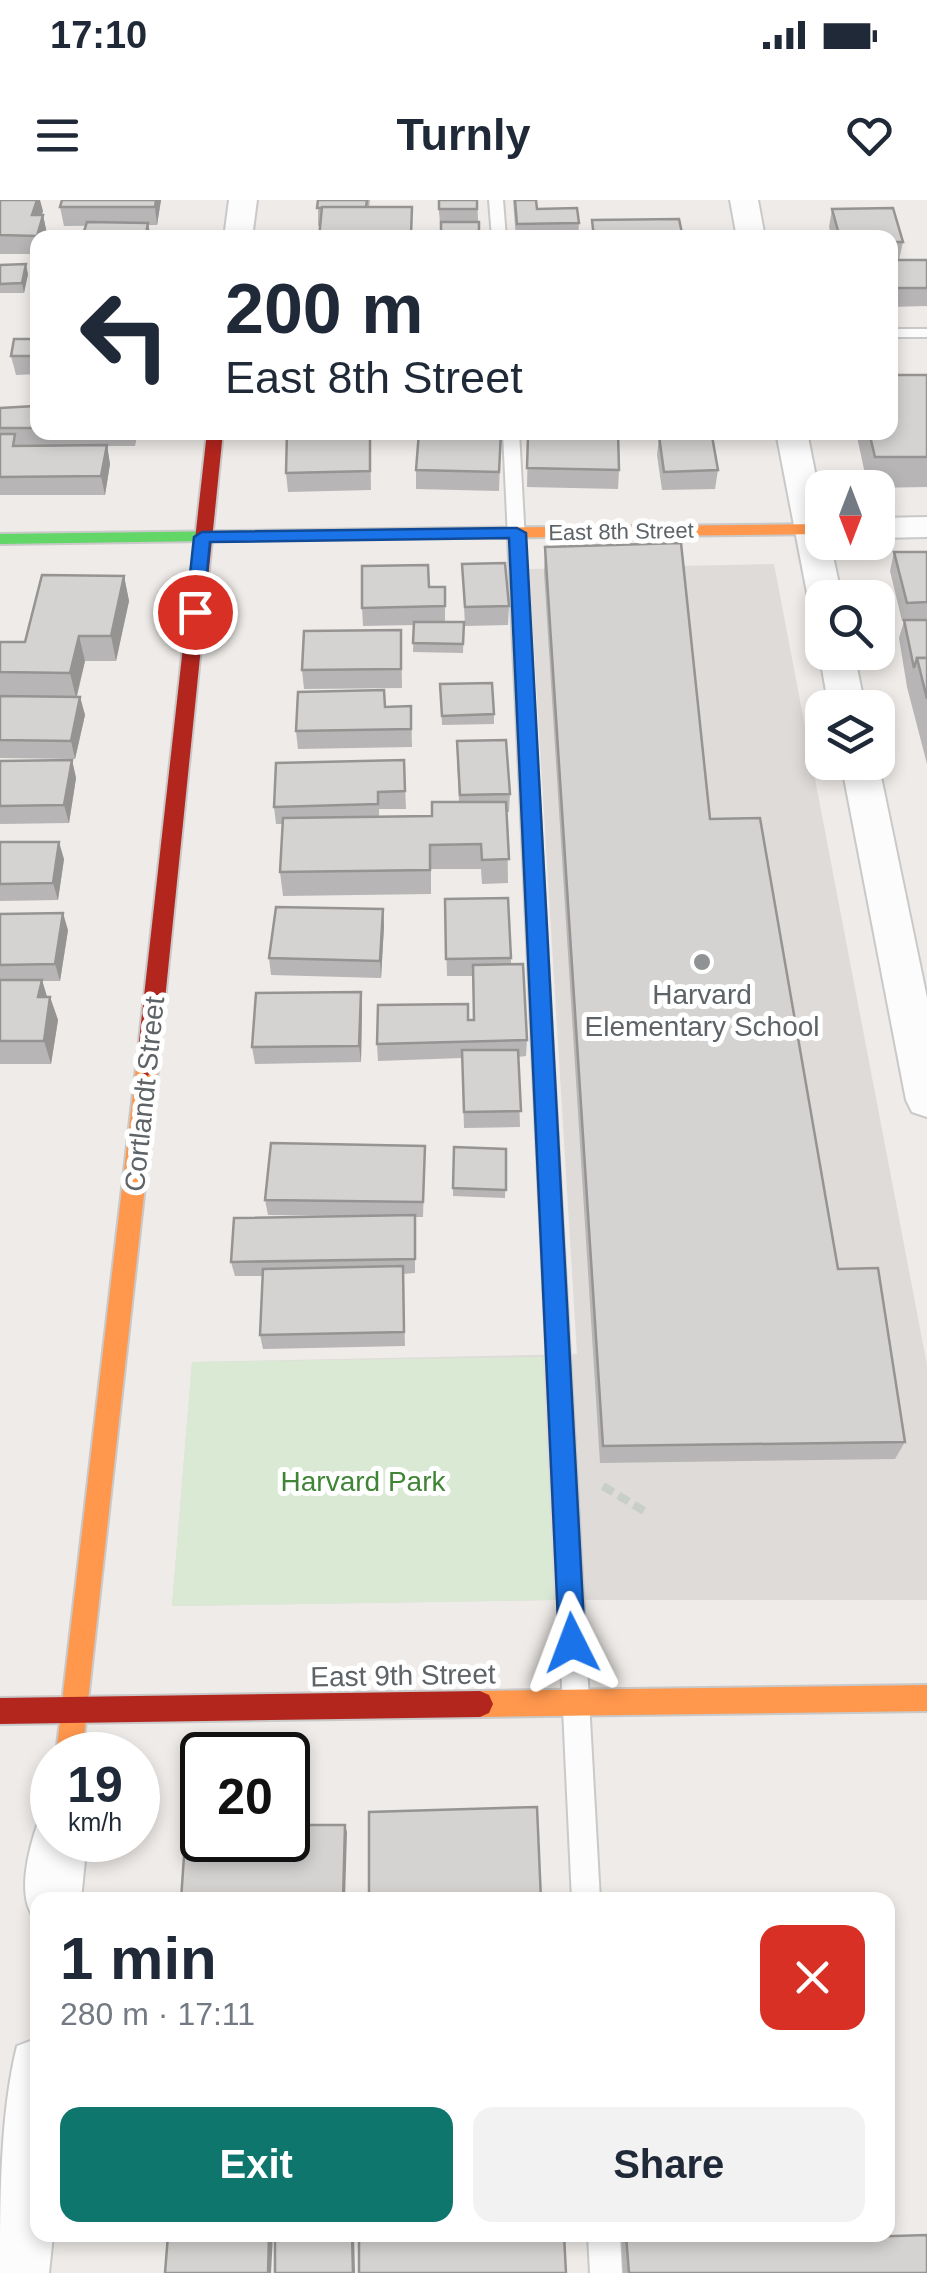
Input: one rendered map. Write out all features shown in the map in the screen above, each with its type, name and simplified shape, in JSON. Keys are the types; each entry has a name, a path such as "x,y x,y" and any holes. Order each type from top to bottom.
{"street":[{"path":"239,230 243,200"},
{"path":"744,200 750,230"},
{"name":"Cortlandt Street","path":"72,1732 214,440"},
{"path":"793,440 805,484"},
{"path":"895,528 927,527"},
{"name":"East 8th Street","path":"0,539 805,529"},
{"path":"862,780 927,1100"},
{"name":"East 9th Street","path":"0,1711 927,1698"},
{"path":"54,1892 57,1862"},
{"path":"18,2273 30,2149"}],"lane":[{"path":"496,200 498,230"},
{"path":"898,334 927,333"},
{"path":"511,440 586,1892"},
{"path":"604,2242 606,2273"}],"shaded area":[{"name":"Harvard Elementary School","path":"774,564 805,726 805,780 815,780 927,1365 927,1600 172,1606 192,1362 577,1354 529,569"}],"green space":[{"name":"Harvard Park","path":"543,1357 554,1600 172,1606 192,1362"}],"building":[{"path":"0,200 37,200 32,215 43,215 39,230 30,230 30,236 0,235"},
{"path":"62,200 156,200 155,207 60,207"},
{"path":"318,200 367,200 366,207 317,208"},
{"path":"439,200 477,200 477,209 439,209"},
{"path":"515,200 536,200 537,209 577,208 579,223 517,224"},
{"path":"322,207 412,207 411,230 320,230"},
{"path":"893,208 903,242 898,242 898,230 838,230 832,209"},
{"path":"679,219 681,230 593,230 592,220"},
{"path":"87,222 148,223 147,230 84,230"},
{"path":"441,222 479,222 479,230 441,230"},
{"path":"898,260 927,260 927,288 898,288"},
{"path":"26,264 22,283 0,284 0,265"},
{"path":"14,339 30,339 30,356 11,356"},
{"path":"898,375 927,375 927,457 875,457 871,440 898,440"},
{"path":"30,406 30,428 0,428 0,408"},
{"path":"0,434 15,434 13,446 107,445 101,476 0,477"},
{"path":"287,440 370,440 370,471 286,473"},
{"path":"418,440 501,440 499,472 416,470"},
{"path":"528,440 618,440 619,470 527,468"},
{"path":"660,440 713,440 718,470 664,472"},
{"path":"681,543 710,819 760,818 838,1269 878,1268 905,1442 603,1446 545,547"},
{"path":"895,552 927,552 927,602 907,603"},
{"path":"505,563 509,606 465,607 462,564"},
{"path":"428,565 429,587 445,587 445,606 362,608 362,566"},
{"path":"42,575 124,576 111,636 79,636 70,673 0,672 0,642 25,642"},
{"path":"904,620 927,620 927,658 917,658 914,668"},
{"path":"414,622 464,622 463,644 413,643"},
{"path":"401,630 401,669 302,670 304,631"},
{"path":"917,658 927,658 927,699"},
{"path":"492,683 494,714 442,716 440,684"},
{"path":"384,690 385,707 411,706 411,729 296,731 298,692"},
{"path":"0,696 80,697 71,741 0,740"},
{"path":"506,740 510,794 460,795 457,741"},
{"path":"72,760 64,805 0,806 0,761"},
{"path":"404,760 405,791 378,792 378,804 274,807 276,763"},
{"path":"432,802 506,802 509,859 482,860 481,844 430,845 430,870 280,872 283,818 432,816"},
{"path":"0,842 59,842 53,883 0,884"},
{"path":"508,898 511,958 446,959 445,899"},
{"path":"276,907 383,909 380,961 269,958"},
{"path":"63,913 55,964 0,965 0,914"},
{"path":"523,964 527,1040 377,1044 378,1005 468,1004 468,1020 474,1020 473,965"},
{"path":"0,980 42,980 38,997 50,997 44,1041 0,1041"},
{"path":"361,992 359,1046 252,1047 256,993"},
{"path":"462,1050 518,1050 521,1111 464,1112"},
{"path":"271,1143 425,1146 423,1202 265,1200"},
{"path":"454,1147 506,1149 506,1190 453,1188"},
{"path":"415,1215 415,1259 231,1262 234,1218"},
{"path":"403,1266 404,1332 260,1335 263,1269"},
{"path":"537,1807 541,1892 369,1892 369,1812"},
{"path":"310,1825 345,1825 343,1892 182,1892 184,1862 310,1862"},
{"path":"927,2235 927,2273 629,2273 627,2242 895,2242 895,2236"},
{"path":"167,2242 269,2242 268,2273 165,2273"},
{"path":"275,2242 352,2242 353,2273 275,2273"},
{"path":"359,2242 564,2242 566,2273 359,2273"}],"traffic: fast":[{"path":"0,539 463,533"}],"traffic: slow":[{"path":"463,533 805,529"},
{"path":"72,1732 147,1068"},
{"path":"480,1704 927,1698"}],"traffic: jam":[{"path":"147,1068 214,440"},
{"path":"0,1711 480,1704"}],"place":[{"name":"Harvard Elementary School","path":"702,962"}],"route":[{"path":"195,612 202,537 517,533 572,1643"}]}
